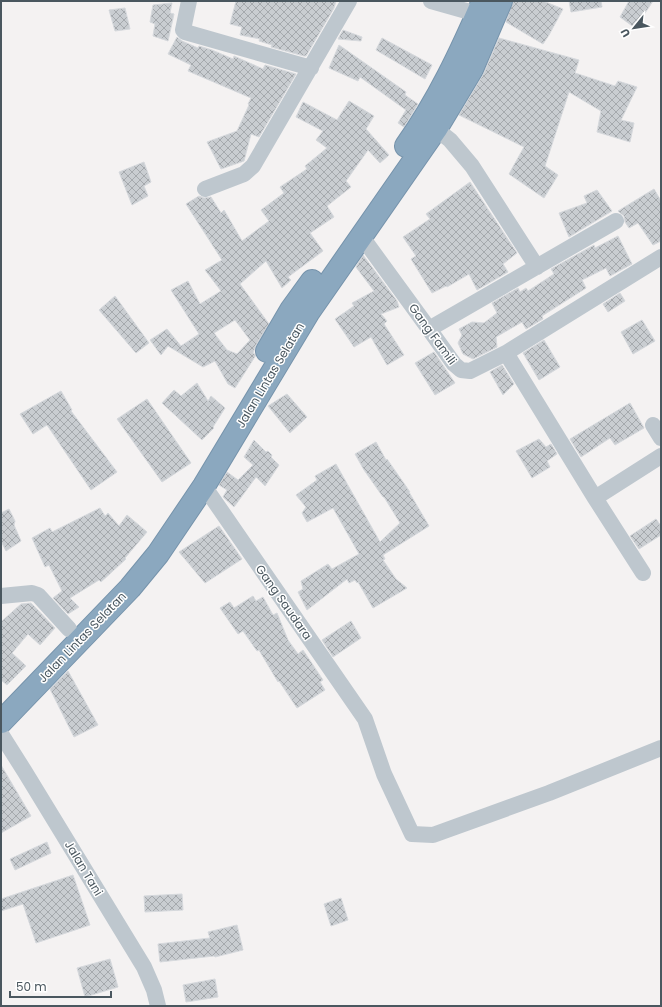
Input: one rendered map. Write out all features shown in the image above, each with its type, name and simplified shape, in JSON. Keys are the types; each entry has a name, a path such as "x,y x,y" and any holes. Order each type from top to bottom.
{"highway":[{"name":"Jalan Lintas Selatan","path":"1,700 133,563 144,548 266,366 308,313 436,129 472,69 501,1"},
{"name":"Jalan Lintas Selatan","path":"1,722 130,588 158,554 204,486 266,366 291,310 424,119 454,65 480,7"}],"street":[{"path":"189,1 183,30 185,32 311,68"},
{"path":"205,190 244,174 253,166 349,1"},
{"path":"431,1 480,7"},
{"path":"436,129 450,140 472,166 537,267"},
{"path":"429,329 616,221"},
{"name":"Gang Famili","path":"362,237 454,364 461,370 470,371 506,353 661,257"},
{"path":"506,353 643,573"},
{"path":"595,498 661,456"},
{"name":"Gang Saudara","path":"204,486 365,719 384,774 412,834 433,835 549,793 661,748"},
{"path":"1,596 32,593 38,595 69,629"},
{"name":"Jalan Tani","path":"1,734 144,967 154,990 158,1006"}],"building":[{"path":"236,1 336,1 334,8 306,56 304,56 271,47 272,45 259,41 260,39 240,35 242,27 230,24"},
{"path":"513,1 543,1 563,9 543,44 506,22"},
{"path":"569,1 601,1 602,7 571,12"},
{"path":"629,1 653,1 635,28 620,17"},
{"path":"172,3 170,13 174,14 168,41 153,36 155,24 150,22 153,5"},
{"path":"125,8 130,29 115,31 109,10"},
{"path":"343,30 362,37 361,41 338,39"},
{"path":"177,37 182,41 198,48 199,46 212,50 233,59 234,56 263,69 265,65 296,74 259,137 251,134 244,161 221,169 207,142 237,131 251,98 188,71 191,65 168,54"},
{"path":"382,38 432,65 425,79 376,50"},
{"path":"499,38 579,60 575,73 615,86 618,81 637,87 621,120 634,123 630,142 597,132 601,111 569,92 545,166 558,175 544,198 509,174 524,147 459,115 483,75"},
{"path":"339,45 406,92 405,95 418,104 404,127 398,123 406,110 360,77 358,81 329,68"},
{"path":"349,101 374,116 366,129 389,155 380,163 368,150 346,181 351,187 327,206 334,217 310,233 323,251 288,277 291,280 282,288 266,261 240,284 269,324 256,345 253,353 256,355 235,388 228,384 215,361 203,367 168,346 161,355 150,340 167,329 181,346 199,334 171,290 188,281 200,304 221,291 205,270 222,260 186,204 199,196 204,198 211,197 221,213 224,210 242,241 269,221 261,210 284,193 280,187 307,169 305,166 327,148 316,140 323,131 296,117 303,102 337,120","holes":["235,320 250,340 237,354 227,350 214,333"]},
{"path":"144,162 151,182 144,186 148,196 132,205 119,172"},
{"path":"470,182 517,253 503,264 508,272 477,290 469,274 447,287 446,286 432,293 411,259 416,256 403,237 430,219 426,214"},
{"path":"654,189 661,201 661,241 653,245 638,223 629,228 625,222 624,216 618,211"},
{"path":"597,190 612,211 569,237 559,213 587,203 584,196"},
{"path":"618,236 632,264 610,276 606,268 582,280 586,288 542,316 543,319 526,329 522,322 496,337 497,347 473,359 463,354 458,343 462,335 459,329 472,322 484,323 497,313 492,303 518,288 520,292 526,288 528,291 554,274 551,269 594,245 595,248"},
{"path":"363,255 397,301 399,307 381,314 387,321 384,324 404,355 387,365 371,337 354,347 335,319 354,306 352,303 374,291 356,267"},
{"path":"620,293 625,301 608,312 603,304"},
{"path":"115,296 149,343 136,353 99,310"},
{"path":"642,320 655,341 633,354 621,332"},
{"path":"544,340 560,367 539,380 523,353"},
{"path":"434,352 455,383 435,395 415,363"},
{"path":"502,365 514,384 503,395 490,372"},
{"path":"197,383 208,401 211,396 225,408 213,427 214,428 202,440 162,403 174,390 181,396"},
{"path":"61,391 72,410 71,411 117,472 91,490 47,425 33,434 20,414"},
{"path":"287,394 307,417 290,433 268,406"},
{"path":"147,399 191,463 162,482 117,419"},
{"path":"630,403 644,428 615,445 610,438 581,457 570,439"},
{"path":"539,439 546,447 551,444 557,454 547,461 550,467 532,478 516,451"},
{"path":"254,440 266,452 268,451 272,455 271,457 279,465 265,486 256,477 234,507 223,497 227,490 219,485 227,472 238,480 253,465 244,457"},
{"path":"376,442 386,460 387,459 410,492 429,526 383,555 385,559 383,560 396,579 407,588 373,608 358,582 357,583 355,580 349,583 347,579 307,610 298,592 303,589 301,581 328,564 332,569 359,554 333,508 307,522 302,513 306,507 296,495 317,480 315,476 336,464 380,542 400,523 384,497 364,470 355,454"},
{"path":"100,508 105,516 108,513 119,526 127,515 147,532 125,558 126,559 101,582 99,580 70,598 79,607 68,614 53,598 62,591 49,565 45,567 32,538 50,528 52,532"},
{"path":"9,509 15,521 14,525 21,541 6,551 1,541 1,513"},
{"path":"656,519 661,526 661,535 639,549 630,536"},
{"path":"219,526 242,559 205,583 179,552"},
{"path":"253,596 256,601 263,597 273,615 277,613 288,640 298,654 303,650 323,680 320,682 325,690 297,708 279,681 278,682 259,650 257,651 243,631 238,634 220,608 230,602 234,608"},
{"path":"31,603 55,628 40,645 28,634 12,653 26,666 7,685 1,680 1,622 21,604"},
{"path":"351,621 361,638 333,657 322,640"},
{"path":"68,671 98,725 74,737 50,689"},
{"path":"1,765 31,816 1,833"},
{"path":"47,842 51,853 15,870 10,859"},
{"path":"73,875 90,925 36,943 23,904 1,911 1,899"},
{"path":"182,894 183,910 145,912 144,896"},
{"path":"341,898 348,920 331,926 324,904"},
{"path":"237,925 243,950 215,957 160,962 158,944 210,938 208,932"},
{"path":"110,959 118,987 85,997 77,968"},
{"path":"215,979 218,997 186,1002 183,985"}]}
